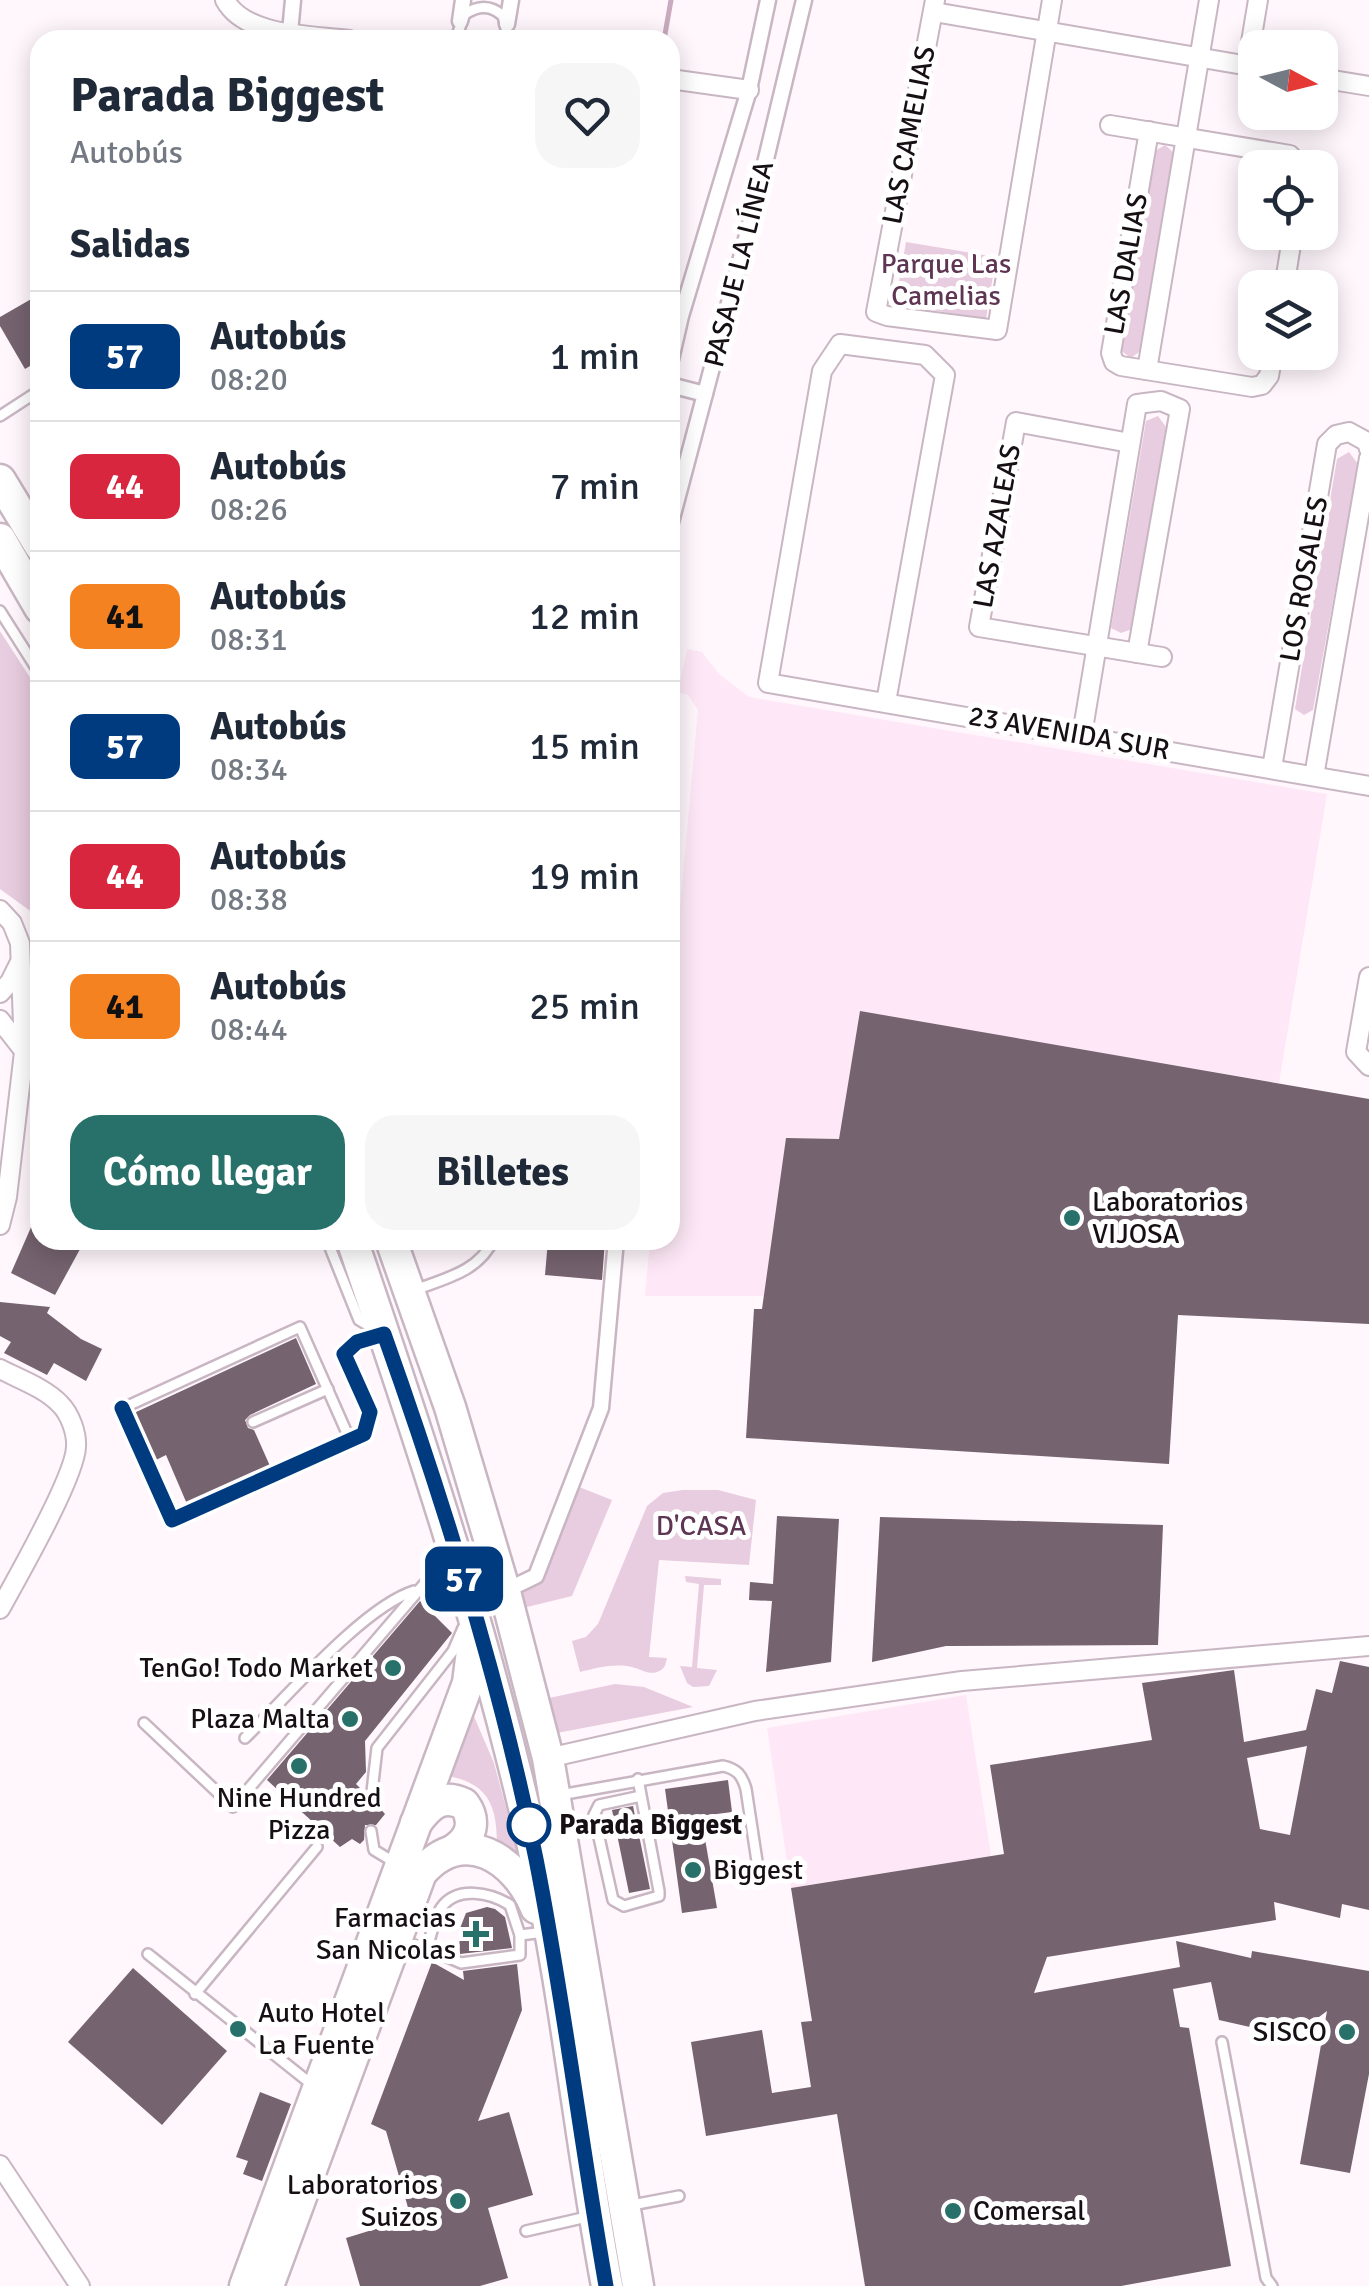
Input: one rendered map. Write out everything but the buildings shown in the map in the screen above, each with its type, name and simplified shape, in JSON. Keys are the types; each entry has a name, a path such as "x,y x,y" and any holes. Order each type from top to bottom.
{"highway":[{"path":"0,480 30,530"},
{"path":"0,539 30,591"},
{"path":"355,1250 473,1607 532,1840 606,2286"},
{"path":"395,1250 450,1407 504,1592 557,1796 638,2286"},
{"path":"245,2286 468,1683 474,1650 473,1607"},
{"path":"268,2286 417,1878 430,1862 467,1838 470,1812 460,1801 438,1801 412,1828"},
{"path":"454,1849 486,1854 508,1865 531,1896 532,1934 556,1973"}],"street":[{"path":"225,0 231,11 252,24 278,30"},
{"path":"293,0 298,30"},
{"path":"460,21 463,0"},
{"path":"508,24 510,0"},
{"path":"680,303 749,90 768,0"},
{"name":"PASAJE LA LÍNEA","path":"680,488 804,0"},
{"path":"1047,32 1052,0"},
{"name":"LAS DALIAS","path":"1147,370 1209,0"},
{"path":"1255,30 1258,0"},
{"path":"934,6 1047,32 1238,64"},
{"name":"LAS CAMELIAS","path":"934,6 876,312 887,316 997,330 1047,32"},
{"path":"680,80 749,90"},
{"path":"1338,81 1369,86"},
{"path":"1110,126 1267,150"},
{"name":"LAS DALIAS","path":"1148,131 1111,353 1114,362 1252,387 1262,385 1270,370"},
{"name":"23 AVENIDA SUR","path":"886,702 946,375 925,356 840,344 822,371 768,682 1369,786"},
{"path":"680,388 705,394"},
{"path":"1082,735 1138,404 1162,401 1180,409 1137,652"},
{"name":"LAS AZALEAS","path":"1130,444 1016,422 978,627 1162,656"},
{"name":"LOS ROSALES","path":"1272,768 1327,444 1336,434 1350,432 1367,442 1369,449"},
{"name":"LOS ROSALES","path":"1314,776 1369,458"},
{"path":"0,910 17,932 24,1052 8,1197 0,1225"},
{"path":"0,992 19,964"},
{"path":"1369,976 1356,1052 1369,1066"},
{"path":"0,1020 24,1052"},
{"path":"504,1592 536,1576 601,1408 615,1250"},
{"path":"0,1369 63,1406 76,1448 60,1491 0,1609"},
{"path":"548,1758 754,1711 962,1681 1369,1646"},
{"path":"0,2165 80,2286"}],"lane":[{"path":"458,30 465,14 480,7 498,11 508,30"},
{"path":"0,416 30,396"},
{"path":"0,611 30,658"},
{"path":"331,1250 360,1320 384,1334"},
{"path":"410,1292 472,1268 486,1258 489,1250"},
{"path":"350,1440 300,1327 122,1408 172,1520 364,1434 370,1412 344,1354 357,1342 384,1334"},
{"path":"252,1422 328,1390"},
{"path":"144,1722 233,1807 454,1549"},
{"path":"246,1738 372,1614 416,1590"},
{"path":"372,1800 377,1748 453,1651 473,1607"},
{"path":"557,1796 638,1779 722,1766 733,1768 742,1776 746,1789 760,1881"},
{"path":"638,1779 659,1896 624,1906 613,1900 594,1815 599,1806 641,1796"},
{"path":"371,1831 374,1850 399,1865"},
{"path":"195,1994 316,1846"},
{"path":"394,1940 462,1963 520,1955 532,1934 510,1905 490,1894 476,1892 442,1907 426,1948"},
{"path":"148,1954 317,2089"},
{"path":"1222,2042 1266,2278 1272,2286"},
{"path":"624,2207 678,2196"},
{"path":"526,2231 594,2215"}],"shaded area":[{"path":"687,649 702,652 719,674 749,697 1327,794 1279,1083 860,1012 839,1139 786,1138 764,1296 645,1296 649,1250 680,1250 680,908 698,710 688,695 680,693"},
{"path":"966,1695 991,1856 791,1888 767,1728"}],"green space":[{"path":"1165,145 1174,153 1143,349 1131,358 1120,350 1155,151"},
{"name":"Parque Las Camelias","path":"906,242 996,257 986,319 895,304"},
{"path":"1158,416 1166,427 1132,629 1121,633 1111,628 1146,421"},
{"path":"1349,452 1358,464 1313,710 1304,715 1295,709 1337,459"},
{"path":"0,631 30,678 30,911 0,889"},
{"name":"D'CASA","path":"574,1485 612,1500 572,1596 523,1608 518,1587 539,1579"},
{"name":"D'CASA","path":"718,1490 756,1500 749,1565 659,1560 649,1657 667,1658 664,1667 654,1673 619,1666 580,1672 572,1641 586,1637 598,1624 647,1506 663,1493"},
{"name":"D'CASA","path":"685,1576 721,1579 721,1585 704,1585 697,1668 717,1670 709,1686 693,1687 687,1683 680,1666 692,1667 699,1584 686,1582"},
{"path":"615,1684 644,1687 693,1707 557,1733 549,1698"},
{"path":"473,1714 494,1763 520,1860 497,1845 495,1817 487,1797 470,1783 443,1775"}],"waterway":[{"path":"666,30 671,0"}],"bus line":[{"name":"57","path":"122,1408 172,1520 364,1434 370,1412 344,1354 357,1342 384,1334 473,1607 530,1830 606,2286"}],"place":[{"name":"Laboratorios VIJOSA","path":"1072,1218"},
{"name":"TenGo! Todo Market","path":"393,1668"},
{"name":"Plaza Malta","path":"350,1719"},
{"name":"Nine Hundred Pizza","path":"299,1766"},
{"name":"Parada Biggest","path":"529,1825"},
{"name":"Biggest","path":"693,1870"},
{"name":"Farmacias San Nicolas","path":"476,1934"},
{"name":"Auto Hotel La Fuente","path":"238,2029"},
{"name":"SISCO","path":"1347,2032"},
{"name":"Laboratorios Suizos","path":"458,2201"},
{"name":"Comersal","path":"953,2211"}]}
